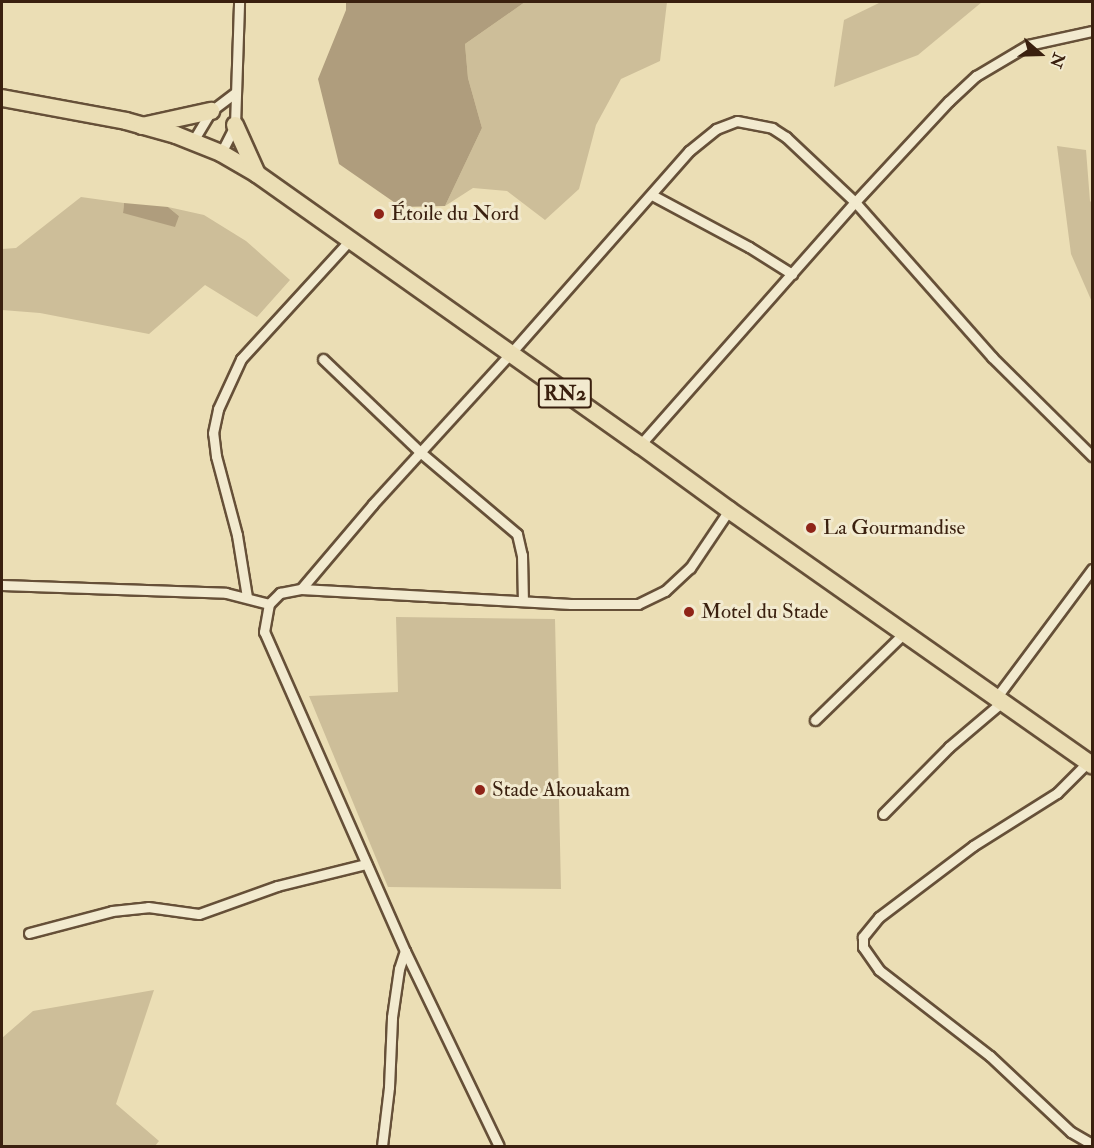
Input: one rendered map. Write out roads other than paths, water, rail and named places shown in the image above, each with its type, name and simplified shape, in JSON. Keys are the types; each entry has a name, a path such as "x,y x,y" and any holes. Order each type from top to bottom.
{"highway":[{"name":"RN2","path":"2,98 142,126 193,141 221,153 257,174 1090,764"},
{"path":"142,126 211,111"},
{"path":"235,125 257,174"}],"street":[{"path":"221,153 235,125 238,2"},
{"path":"640,444 855,202 949,101 976,76 1028,45 1092,31"},
{"path":"193,141 211,111 235,93"},
{"path":"302,589 420,452 689,152 716,129 736,121 772,129 786,137 855,202 992,357 1092,456"},
{"path":"652,195 749,247 792,274"},
{"path":"247,597 237,535 216,456 213,433 218,409 241,359 350,240"},
{"path":"323,359 420,452 517,534 522,555 523,601"},
{"path":"499,1146 405,951 264,632 269,604 280,593 302,589 523,601 638,604 665,591 690,568 729,510"},
{"path":"884,814 949,747 999,700 1092,569"},
{"path":"2,585 204,592 247,597 269,604"},
{"path":"815,720 904,633"},
{"path":"1090,764 1057,793 974,846 879,917 863,937 863,947 879,970 990,1056 1071,1132 1092,1144"},
{"path":"29,933 89,916 148,906 199,914 277,886 366,864"},
{"path":"382,1146 389,1087 392,1017 399,969 405,951"}],"place":[{"name":"Étoile du Nord","path":"379,214"},
{"name":"La Gourmandise","path":"811,528"},
{"name":"Motel du Stade","path":"689,612"},
{"name":"Stade Akouakam","path":"480,790"}]}
